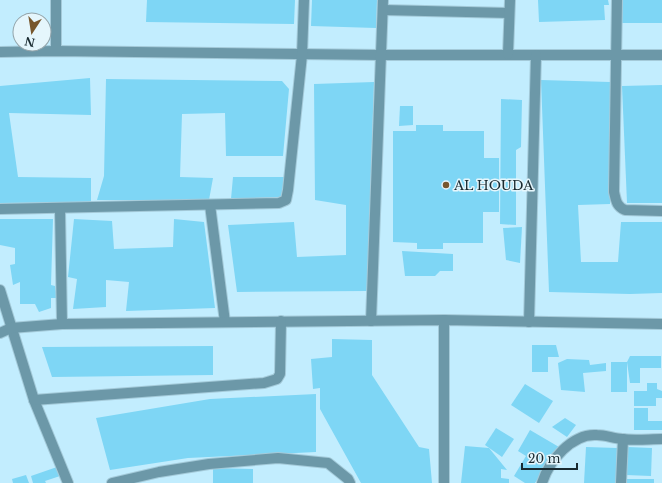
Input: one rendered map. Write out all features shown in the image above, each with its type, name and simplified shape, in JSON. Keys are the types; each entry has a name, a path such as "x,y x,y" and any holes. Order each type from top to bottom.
{"street":[{"path":"56,0 56,51"},
{"path":"0,210 210,204 279,204 286,200 302,55 304,0"},
{"path":"508,54 510,0"},
{"path":"617,0 614,192 616,202 619,208 625,210 662,211"},
{"path":"371,320 383,5 509,13"},
{"path":"0,52 56,51 302,55 662,55"},
{"path":"529,322 536,55"},
{"path":"210,204 225,322"},
{"path":"60,209 62,324"},
{"path":"0,290 34,400 68,483"},
{"path":"444,320 444,483"},
{"path":"0,333 11,328 62,324 281,321 444,320 662,324"},
{"path":"34,400 264,383 272,381 278,379 280,374 281,321"},
{"path":"542,483 556,456 570,444 583,437 596,434 623,439 662,439"},
{"path":"621,483 623,439"},
{"path":"112,483 159,472 209,464 278,458 328,463 348,479 350,483"}],"building":[{"path":"147,0 295,0 294,24 146,22"},
{"path":"312,0 377,0 376,28 311,26"},
{"path":"538,0 608,0 609,5 604,5 605,20 539,22"},
{"path":"622,0 662,0 662,23 622,23"},
{"path":"90,78 91,115 9,113 18,177 91,178 91,202 0,203 0,86"},
{"path":"106,79 282,81 289,89 283,156 226,156 225,113 182,114 180,177 213,178 209,200 97,200 104,176"},
{"path":"541,80 610,82 610,204 578,205 581,262 618,262 621,222 662,222 662,293 630,294 549,292"},
{"path":"374,82 367,291 237,292 228,225 294,222 297,257 346,255 346,205 315,200 314,84"},
{"path":"662,85 662,203 627,203 622,86"},
{"path":"501,99 522,100 521,147 516,150 516,225 500,224"},
{"path":"400,106 413,106 413,125 399,126"},
{"name":"AL HOUDA","path":"416,125 443,125 443,131 484,131 484,158 499,158 499,212 483,212 483,243 443,243 443,249 417,249 417,243 393,242 393,131 416,131"},
{"path":"233,177 285,177 281,197 231,199"},
{"path":"0,219 53,219 51,285 55,286 57,298 51,298 51,308 39,312 35,304 20,304 20,282 13,285 10,265 15,264 15,248 0,245"},
{"path":"74,219 112,221 114,249 173,247 174,219 204,222 215,308 126,311 129,282 106,280 106,307 73,309 77,279 68,277"},
{"path":"522,227 520,263 506,260 503,228"},
{"path":"402,251 453,254 453,271 440,271 435,276 405,276"},
{"path":"332,339 372,340 372,375 419,447 429,449 432,483 361,483 320,409 320,388 313,389 311,359 332,357"},
{"path":"532,345 556,345 559,357 548,357 548,372 532,372"},
{"path":"213,346 213,375 52,377 42,347"},
{"path":"630,356 661,356 661,368 640,368 640,383 630,383 627,362"},
{"path":"567,359 589,360 590,365 606,363 606,371 583,373 585,392 561,390 558,363"},
{"path":"611,362 627,362 627,392 611,392"},
{"path":"647,383 657,383 657,389 662,391 662,398 656,398 656,406 634,406 634,391 647,391"},
{"path":"525,384 553,401 539,423 511,405"},
{"path":"316,394 316,452 188,458 110,470 96,418 210,399"},
{"path":"634,408 648,408 648,421 662,421 662,430 634,430"},
{"path":"565,418 576,425 567,437 552,427"},
{"path":"496,428 514,439 502,457 485,445"},
{"path":"530,430 559,447 535,483 525,483 514,476 526,456 518,451"},
{"path":"465,446 489,448 507,470 501,469 501,478 509,479 509,483 461,483"},
{"path":"586,447 617,448 616,483 584,483"},
{"path":"627,447 652,448 651,476 626,475"},
{"path":"57,467 60,476 45,481 46,483 33,483 31,476"},
{"path":"213,468 253,469 253,483 213,483"},
{"path":"26,475 29,483 13,483 12,479"},
{"path":"626,479 654,479 654,483 626,483"}],"place":[{"name":"AL HOUDA","path":"446,185"}]}
